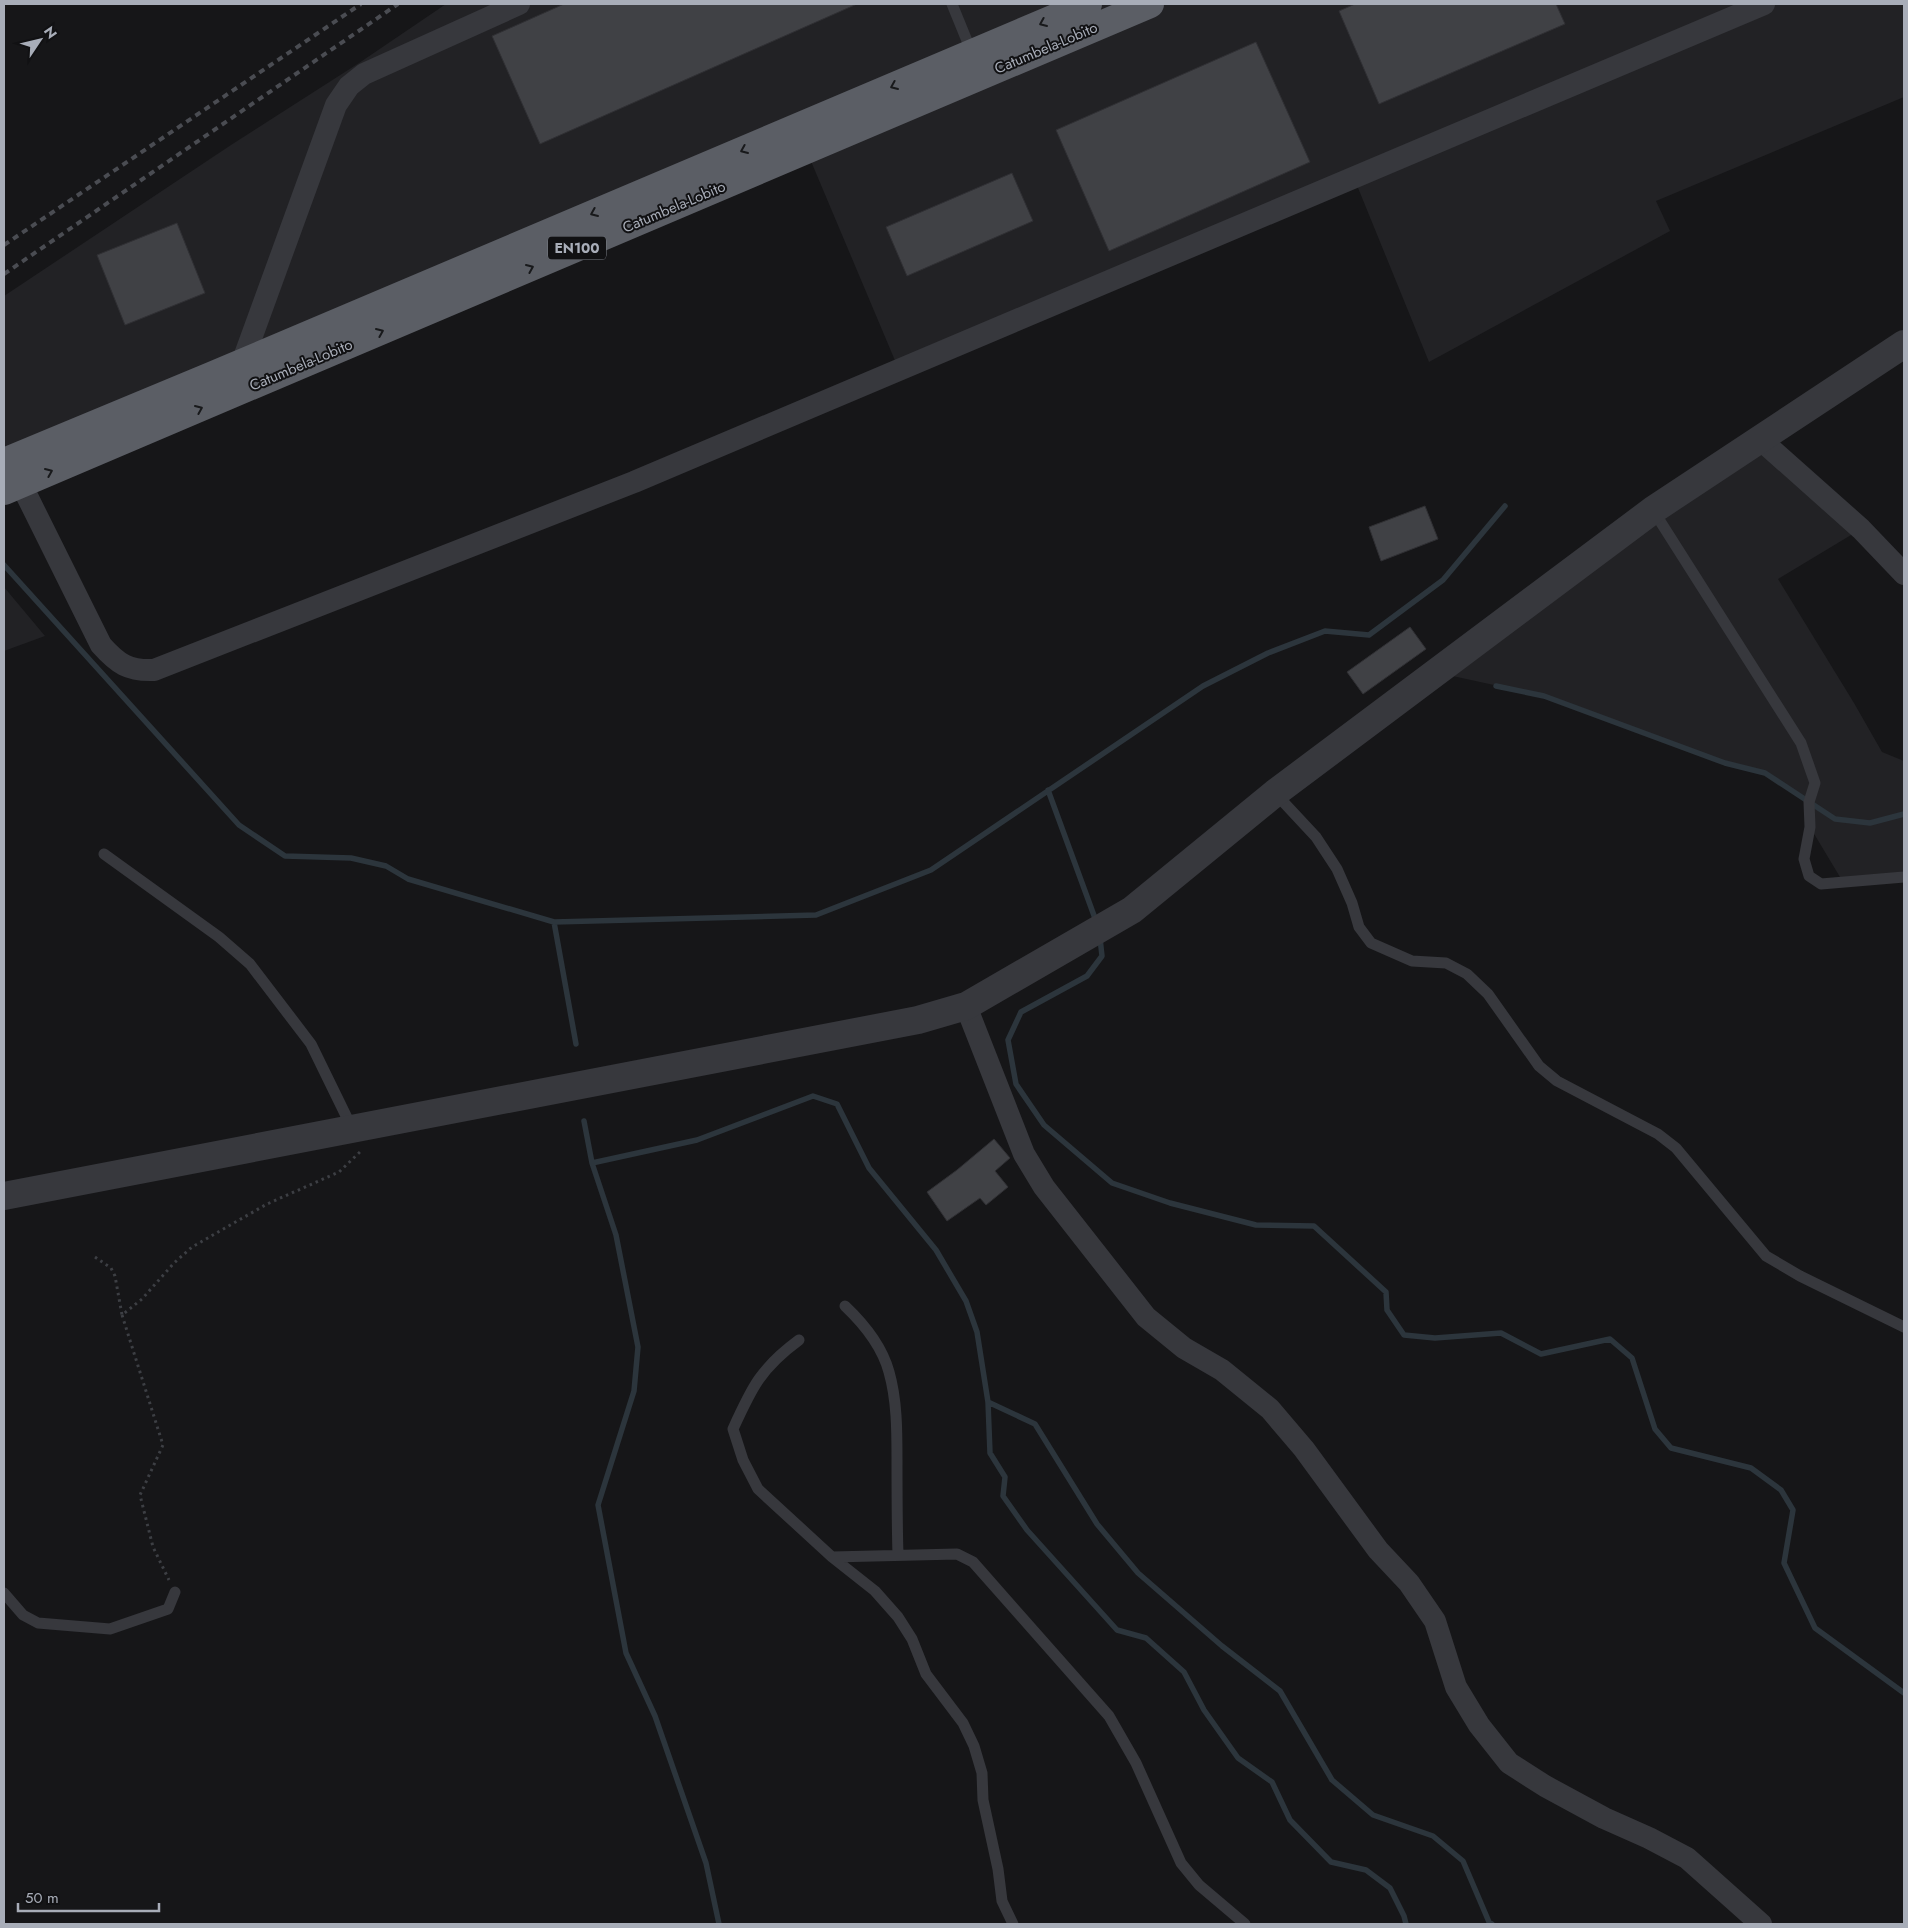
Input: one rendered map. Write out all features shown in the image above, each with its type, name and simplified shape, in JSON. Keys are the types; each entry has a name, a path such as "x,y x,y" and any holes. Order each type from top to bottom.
{"highway":[{"name":"Catumbela-Lobito","path":"4,462 1088,4"},
{"name":"Catumbela-Lobito","path":"12,487 1150,4"}],"street":[{"path":"242,363 336,105 349,86 364,74 519,4"},
{"path":"12,487 100,645 126,668 154,670 643,478 1764,4"},
{"path":"4,1196 359,1138 918,1020 966,1006 1132,910 1275,793 1653,510 1904,344"},
{"path":"1761,440 1861,529 1904,574"},
{"path":"966,1006 1024,1154 1044,1187 1146,1317 1184,1348 1222,1370 1270,1409 1304,1448 1378,1550 1409,1583 1435,1620 1456,1687 1479,1725 1510,1763 1545,1786 1604,1818 1649,1838 1687,1858 1761,1924"}],"lane":[{"path":"952,4 972,53"},
{"path":"1653,510 1801,743 1815,783 1809,802 1810,827 1804,859 1809,876 1820,884 1904,877"},
{"path":"1275,793 1316,838 1337,869 1352,903 1359,927 1371,943 1412,960 1446,963 1467,974 1488,994 1539,1066 1557,1081 1658,1134 1676,1148 1766,1256 1800,1276 1904,1327"},
{"path":"104,854 219,937 250,964 312,1044 359,1138"},
{"path":"846,1306 861,1320 876,1342 889,1371 897,1436 898,1555"},
{"path":"799,1340 778,1356 764,1370 747,1397 733,1428 743,1460 758,1488 832,1557 875,1591 898,1617 912,1639 926,1674 963,1722 974,1746 982,1773 983,1800 998,1869 1002,1901 1013,1924"},
{"path":"832,1557 957,1554 973,1562 1109,1716 1136,1764 1181,1863 1199,1886 1245,1924"},
{"path":"4,1593 23,1615 38,1623 110,1629 168,1609 175,1592"}],"path":[{"path":"122,1315 142,1299 174,1263 192,1247 267,1204 339,1172 359,1138"},
{"path":"95,1256 111,1268 115,1276 122,1315 163,1444 140,1495 153,1547 175,1592"}],"shaded area":[{"path":"446,4 1904,4 1904,97 1656,201 1670,231 1429,362 1354,178 899,370 797,128 4,462 4,296"},
{"path":"1761,440 1861,529 1778,579 1882,752 1904,761 1904,877 1843,882 1810,827 1809,801 1766,773 1725,763 1544,696 1448,675"},
{"path":"4,587 45,636 4,651"}],"building":[{"path":"564,4 857,4 540,144 492,36"},
{"path":"1355,4 1556,4 1565,24 1379,104 1339,11"},
{"path":"1256,42 1310,162 1109,251 1056,130"},
{"path":"1012,173 1033,221 907,276 886,227"},
{"path":"177,223 205,293 125,325 97,255"},
{"path":"1425,506 1438,539 1381,561 1369,527"},
{"path":"1410,627 1426,649 1363,694 1347,672"},
{"path":"994,1139 1010,1158 995,1171 1008,1187 986,1205 980,1198 947,1221 927,1192"}],"waterway":[{"path":"4,565 239,825 285,856 351,858 386,866 408,879 554,922 816,915 931,870 1203,686 1268,653 1325,631 1369,635 1443,580 1505,506"},
{"path":"1496,686 1544,696 1725,763 1765,773 1835,819 1870,823 1904,814"},
{"path":"1048,790 1096,921"},
{"path":"554,922 576,1044"},
{"path":"1100,938 1102,956 1087,976 1021,1012 1008,1040 1016,1084 1044,1125 1112,1183 1170,1203 1256,1225 1314,1226 1386,1292 1387,1310 1404,1335 1435,1338 1501,1333 1541,1354 1610,1339 1632,1358 1655,1429 1671,1448 1751,1468 1781,1490 1793,1510 1784,1563 1815,1628 1904,1693"},
{"path":"592,1163 697,1140 813,1096 837,1104 869,1168 936,1250 966,1301 977,1332 988,1402 990,1453 1005,1477 1003,1496 1027,1530 1117,1630 1146,1638 1184,1672 1204,1710 1238,1758 1272,1782 1290,1820 1331,1862 1366,1870 1390,1888 1406,1924"},
{"path":"584,1121 592,1163 616,1235 638,1347 634,1391 598,1505 626,1653 655,1716 706,1863 719,1924"},
{"path":"988,1402 1035,1424 1097,1524 1138,1573 1222,1646 1280,1691 1332,1780 1373,1815 1433,1836 1463,1861 1489,1922 1492,1924"}],"railway":[{"path":"4,245 361,4"},
{"path":"4,274 398,4"}]}
